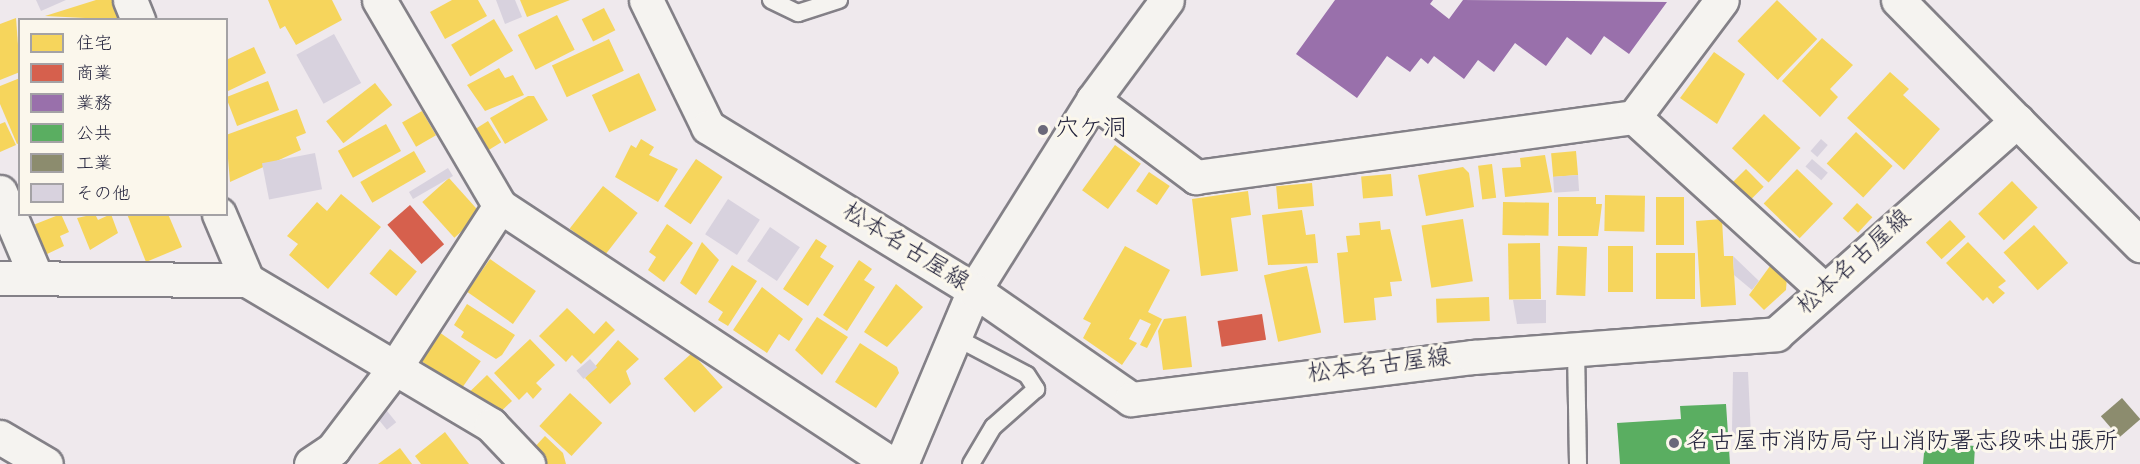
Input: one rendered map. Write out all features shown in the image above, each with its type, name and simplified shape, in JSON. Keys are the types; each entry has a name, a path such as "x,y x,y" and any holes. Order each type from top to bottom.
{"street":[{"path":"130,0 137,18"},
{"path":"379,0 500,206 891,464"},
{"name":"松本名古屋線","path":"646,0 708,127 974,290 1131,399 1334,372 1576,349 1776,334 1823,289 2017,121"},
{"path":"901,464 974,290 1093,100 1167,0"},
{"path":"1093,100 1196,177 1634,117 1722,0"},
{"path":"1898,0 2140,245"},
{"path":"1634,117 1823,289"},
{"path":"0,192 36,277"},
{"path":"312,464 333,449 396,366 500,206"},
{"path":"220,216 247,280"},
{"path":"0,278 247,280 396,366 491,425 528,464"},
{"path":"0,437 46,464"}],"lane":[{"path":"771,0 798,13 839,0"},
{"path":"955,337 1027,375 1036,389 993,427 971,464"},
{"path":"1576,349 1578,464"}],"building: 住宅":[{"path":"96,0 117,0 124,18 85,18 45,16"},
{"path":"268,0 332,0 342,20 296,45 285,26 280,29"},
{"path":"452,0 478,0 487,16 445,39 430,12"},
{"path":"520,0 570,0 527,17"},
{"path":"1777,0 1817,39 1778,80 1737,41"},
{"path":"604,8 615,30 593,42 582,19"},
{"path":"557,15 575,50 536,70 518,35"},
{"path":"16,18 18,73 0,80 0,24"},
{"path":"494,19 513,51 470,76 451,45"},
{"path":"1822,38 1853,65 1830,89 1838,97 1820,117 1782,81"},
{"path":"609,39 624,71 567,97 552,66"},
{"path":"254,47 266,73 228,91 228,59"},
{"path":"1714,52 1745,74 1717,124 1680,98"},
{"path":"499,68 505,78 513,75 524,95 485,111 467,85"},
{"path":"1890,72 1909,89 1903,95 1940,129 1904,170 1847,118"},
{"path":"639,73 656,110 609,132 592,95"},
{"path":"18,79 17,144 0,104 0,86"},
{"path":"268,81 279,110 237,126 228,96"},
{"path":"375,83 392,105 343,143 326,121"},
{"path":"528,96 534,96 548,120 505,144 490,118"},
{"path":"297,109 306,133 296,137 301,150 230,182 228,134"},
{"path":"422,111 436,135 416,147 402,122"},
{"path":"1764,114 1801,148 1769,182 1732,148"},
{"path":"488,121 501,142 483,153 470,132"},
{"path":"5,122 16,145 0,152 0,124"},
{"path":"386,124 401,151 353,178 338,151"},
{"path":"1856,132 1893,166 1863,198 1827,163"},
{"path":"641,139 654,147 649,155 678,169 658,202 615,177 631,145 636,148"},
{"path":"1115,145 1141,164 1108,209 1082,190"},
{"path":"414,151 426,172 372,203 360,182"},
{"path":"1576,151 1578,175 1553,177 1551,153"},
{"path":"1545,155 1552,192 1505,197 1502,168 1521,167 1520,158"},
{"path":"696,159 723,177 691,224 664,206"},
{"path":"1492,164 1496,198 1482,199 1478,166"},
{"path":"1463,167 1469,173 1474,207 1426,216 1418,175"},
{"path":"1746,169 1764,187 1749,202 1731,184"},
{"path":"1797,169 1833,204 1800,238 1764,204"},
{"path":"1149,172 1170,186 1157,205 1136,191"},
{"path":"1391,174 1393,196 1363,199 1361,177"},
{"path":"449,178 481,214 454,238 422,202"},
{"path":"2012,181 2038,208 2004,240 1978,214"},
{"path":"1312,183 1314,206 1278,209 1276,186"},
{"path":"603,186 638,213 604,256 570,229"},
{"path":"1248,191 1251,215 1231,218 1238,271 1201,276 1192,199"},
{"path":"341,194 381,227 328,289 289,255 298,244 287,236 317,202 327,211"},
{"path":"1605,195 1645,196 1644,232 1604,231"},
{"path":"1558,197 1596,197 1596,204 1602,204 1598,236 1558,236"},
{"path":"1656,197 1684,197 1684,245 1656,245"},
{"path":"1503,202 1549,203 1548,236 1502,235"},
{"path":"1857,203 1872,217 1858,233 1843,218"},
{"path":"1302,210 1306,235 1315,234 1318,263 1268,265 1262,215"},
{"path":"56,216 62,216 69,232 60,236 64,246 45,255 28,227"},
{"path":"96,216 98,220 112,216 118,233 90,250 77,218"},
{"path":"128,216 169,216 182,247 146,262"},
{"path":"1463,219 1473,281 1431,288 1422,226"},
{"path":"1722,219 1724,256 1733,256 1736,305 1701,307 1696,221"},
{"path":"1950,220 1966,237 1942,259 1926,243"},
{"path":"1380,221 1381,230 1390,229 1402,281 1390,282 1392,296 1374,298 1376,320 1344,323 1337,253 1348,252 1346,236 1360,235 1359,223"},
{"path":"667,224 693,243 664,282 648,270 656,257 649,252"},
{"path":"2034,225 2068,263 2038,290 2004,252"},
{"path":"816,239 827,246 820,257 834,266 808,306 783,289"},
{"path":"702,242 719,260 696,295 680,283"},
{"path":"1968,242 2006,281 1998,287 2005,293 1993,304 1987,297 1983,301 1946,263"},
{"path":"1540,243 1541,299 1509,300 1508,244"},
{"path":"1125,246 1170,270 1148,312 1162,319 1147,348 1140,345 1151,324 1140,319 1129,339 1137,343 1122,365 1083,338 1091,323 1083,319"},
{"path":"1558,246 1587,247 1585,296 1556,295"},
{"path":"1608,246 1633,246 1633,292 1608,292"},
{"path":"390,249 417,271 396,296 369,274"},
{"path":"1656,253 1695,253 1695,299 1656,299"},
{"path":"490,259 536,291 513,324 467,292"},
{"path":"859,260 872,269 864,280 875,287 847,331 823,315"},
{"path":"732,265 757,281 728,326 718,320 723,312 708,302"},
{"path":"1307,266 1321,333 1278,342 1264,275"},
{"path":"1770,266 1787,276 1786,290 1764,310 1749,295"},
{"path":"896,284 923,307 887,347 864,332"},
{"path":"762,287 803,319 789,341 779,334 767,353 733,330"},
{"path":"1489,297 1490,321 1437,323 1436,299"},
{"path":"467,304 515,335 502,355 496,359 461,337 464,332 454,325"},
{"path":"567,308 594,334 606,321 615,330 581,364 572,355 566,362 539,336"},
{"path":"1186,316 1192,367 1163,370 1158,331 1164,319"},
{"path":"817,317 848,337 822,375 795,350"},
{"path":"439,332 481,361 461,389 419,360"},
{"path":"530,339 555,365 536,383 542,389 533,399 527,392 519,400 494,373"},
{"path":"618,340 639,359 626,371 631,384 610,404 585,378"},
{"path":"860,343 897,367 899,373 876,408 835,382"},
{"path":"692,353 723,387 695,413 664,378"},
{"path":"487,375 512,401 495,417 470,391"},
{"path":"570,393 602,423 571,456 539,426"},
{"path":"445,432 469,464 421,464 415,456"},
{"path":"545,436 563,453 566,464 544,464 531,451"},
{"path":"400,448 412,464 378,464"}],"building: 商業":[{"path":"410,205 444,244 421,264 387,225"},
{"path":"1262,314 1266,340 1222,347 1218,321"}],"building: 業務":[{"path":"1335,0 1433,0 1430,4 1449,19 1463,0 1667,2 1629,54 1604,36 1591,55 1567,37 1546,66 1515,43 1494,72 1478,60 1464,79 1434,56 1428,64 1421,58 1410,72 1387,56 1357,98 1296,54"}],"building: 公共":[{"name":"名古屋市消防局守山消防署志段味出張所","path":"1726,404 1730,464 1620,464 1617,423 1681,419 1680,406"},
{"path":"1925,442 1975,446 1974,464 1923,464"}],"building: 工業":[{"path":"2122,398 2140,419 2119,438 2101,416"}],"building: その他":[{"path":"36,0 66,0 41,11"},
{"path":"496,0 515,0 522,17 505,24"},
{"path":"334,34 361,83 324,104 296,55"},
{"path":"1821,139 1828,145 1817,157 1811,151"},
{"path":"315,153 322,189 269,200 262,163"},
{"path":"1812,159 1828,173 1821,180 1805,167"},
{"path":"448,168 453,176 413,199 409,192"},
{"path":"1578,175 1579,191 1554,193 1553,177"},
{"path":"728,199 760,220 737,255 705,234"},
{"path":"770,227 800,247 777,281 747,261"},
{"path":"1733,256 1759,281 1752,290 1734,275"},
{"path":"1513,300 1546,300 1546,323 1517,324"},
{"path":"590,359 597,367 584,379 576,371"},
{"path":"1733,372 1748,372 1751,436 1737,437 1732,430"},
{"path":"383,406 396,422 387,430 374,414"}],"place":[{"name":"穴ケ洞","path":"1043,130"},
{"name":"名古屋市消防局守山消防署志段味出張所","path":"1674,443"}]}
